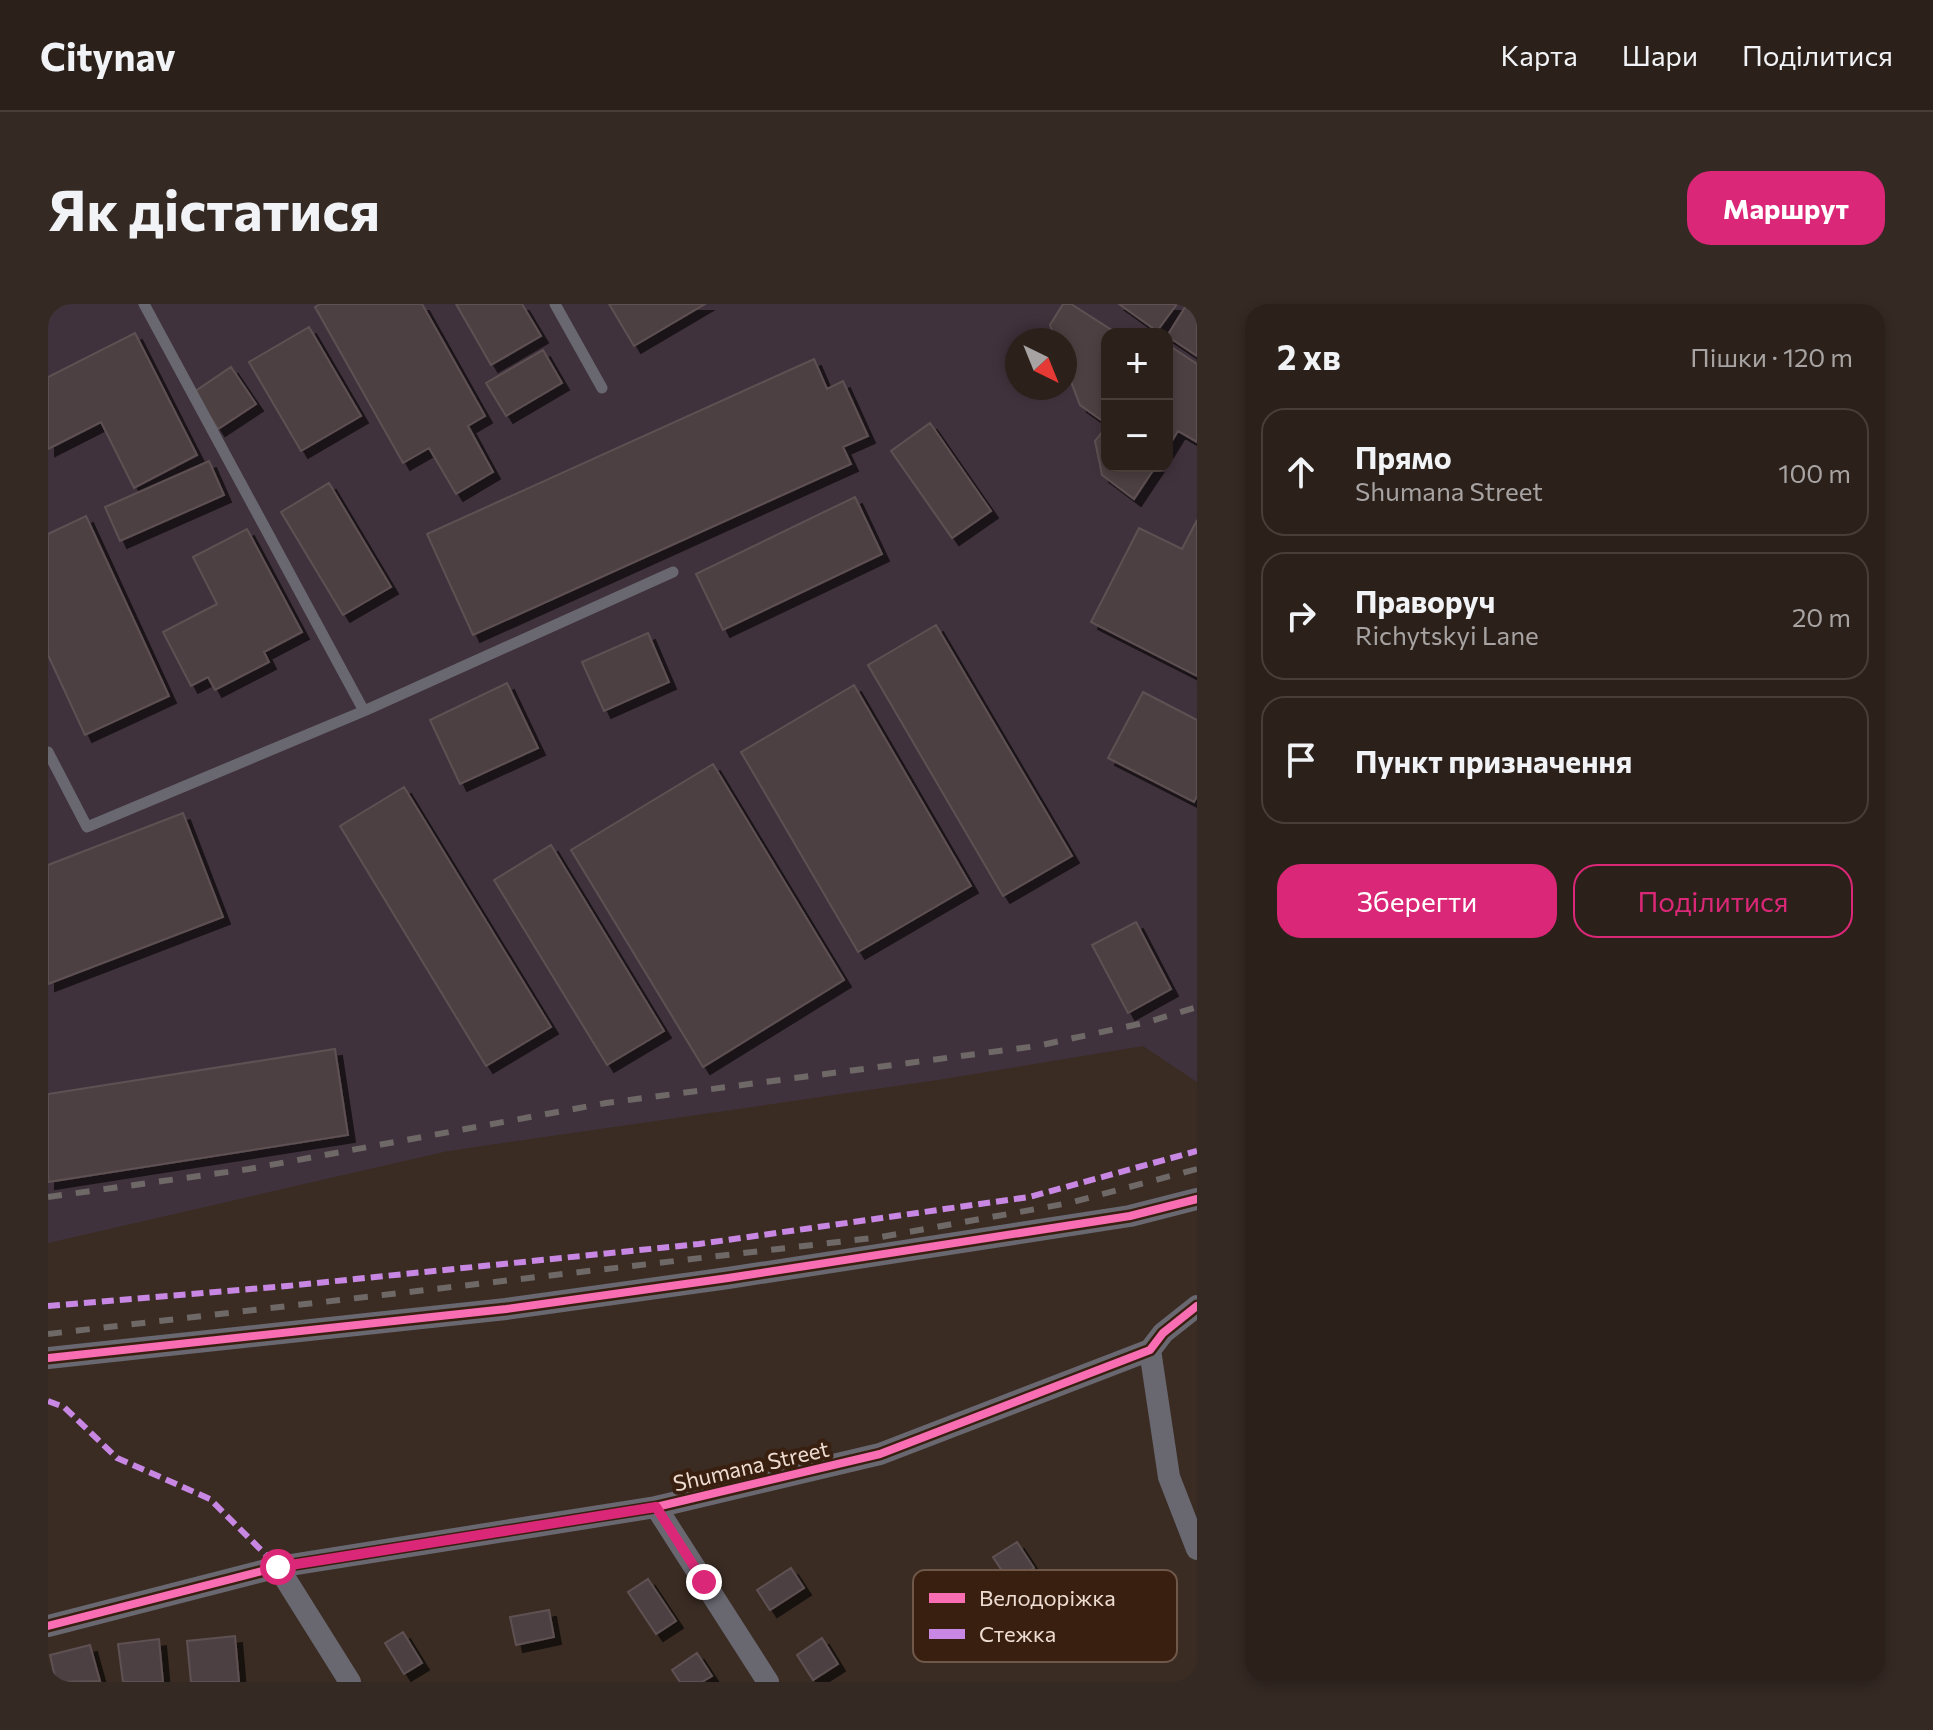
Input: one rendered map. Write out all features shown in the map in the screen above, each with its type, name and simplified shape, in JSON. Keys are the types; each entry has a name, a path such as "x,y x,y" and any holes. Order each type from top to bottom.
{"street":[{"path":"48,1358 340,1329 535,1305 1130,1216 1197,1199"},
{"name":"Shumana Street","path":"48,1626 278,1567 656,1507 880,1454 1150,1350 1163,1333 1197,1306"},
{"path":"1150,1350 1169,1477 1197,1549"},
{"path":"656,1507 768,1682"},
{"path":"278,1567 350,1682"}],"lane":[{"path":"144,304 364,711"},
{"path":"555,304 602,388"},
{"path":"48,752 87,827 364,711 673,572"}],"shaded area":[{"path":"66,304 1197,304 1197,1082 1143,1046 944,1079 448,1151 48,1243 48,313"}],"building":[{"path":"320,304 422,304 485,416 468,426 493,472 456,494 429,448 403,463 315,307"},
{"path":"456,304 522,304 541,336 491,365"},
{"path":"609,304 705,304 634,346"},
{"path":"1063,304 1071,304 1109,328 1101,328 1101,420 1080,405 1077,397 1077,328 1051,328"},
{"path":"1119,304 1177,304 1159,328 1153,328"},
{"path":"1187,304 1197,304 1197,356 1173,340 1172,328"},
{"path":"309,327 361,416 301,451 249,362"},
{"path":"135,333 197,455 134,488 101,422 48,449 48,377"},
{"path":"1173,348 1197,364 1197,442 1178,431 1173,439"},
{"path":"543,350 562,383 506,416 486,383"},
{"path":"814,359 827,389 843,381 868,436 843,447 851,464 473,635 427,534"},
{"path":"231,367 256,404 218,429 194,392"},
{"path":"930,423 991,511 952,538 891,451"},
{"path":"1101,434 1101,470 1095,441"},
{"path":"209,461 224,495 120,541 105,507"},
{"path":"1101,472 1152,472 1134,499"},
{"path":"329,483 391,587 343,615 281,512"},
{"path":"855,497 882,554 723,630 696,574"},
{"path":"86,516 169,696 85,735 48,655 48,534"},
{"path":"1197,520 1197,676 1091,622 1139,528 1182,549"},
{"path":"247,529 302,632 264,652 269,662 215,690 208,677 191,686 163,632 217,604 193,557"},
{"path":"936,625 1072,856 1003,896 868,665"},
{"path":"648,633 669,682 604,711 582,662"},
{"path":"507,683 538,748 460,784 430,720"},
{"path":"854,685 971,886 858,952 741,752"},
{"path":"1143,692 1197,720 1197,796 1194,802 1108,758"},
{"path":"713,764 844,980 703,1067 571,850"},
{"path":"404,787 551,1027 486,1066 340,826"},
{"path":"183,813 223,917 48,984 48,865"},
{"path":"551,845 664,1031 607,1065 494,880"},
{"path":"1136,922 1171,989 1128,1013 1092,945"},
{"path":"335,1049 348,1135 48,1182 48,1094"},
{"path":"1017,1542 1034,1568 1002,1570 993,1557"},
{"path":"791,1568 804,1588 770,1610 757,1590"},
{"path":"648,1579 676,1621 656,1634 628,1592"},
{"path":"549,1610 554,1637 516,1645 510,1617"},
{"path":"403,1632 422,1663 404,1674 385,1643"},
{"path":"235,1636 239,1682 191,1682 187,1641"},
{"path":"822,1638 838,1664 813,1680 797,1655"},
{"path":"159,1639 163,1682 123,1682 118,1644"},
{"path":"90,1645 100,1681 56,1682 50,1655"},
{"path":"697,1653 712,1676 702,1682 680,1682 672,1670"}],"railway":[{"path":"48,1197 249,1169 606,1103 1037,1046 1148,1022 1197,1007"},
{"path":"48,1334 881,1237 1069,1203 1197,1169"}],"marked path":[{"path":"48,1306 287,1286 699,1244 1029,1197 1197,1151"},
{"path":"48,1401 64,1407 117,1458 210,1499 278,1567"}],"cycle path":[{"path":"48,1358 506,1309 1130,1216 1197,1199"},
{"path":"48,1626 278,1567 656,1507 880,1454 1150,1350 1163,1333 1197,1306"}],"route":[{"path":"278,1567 656,1507 704,1582"}]}
